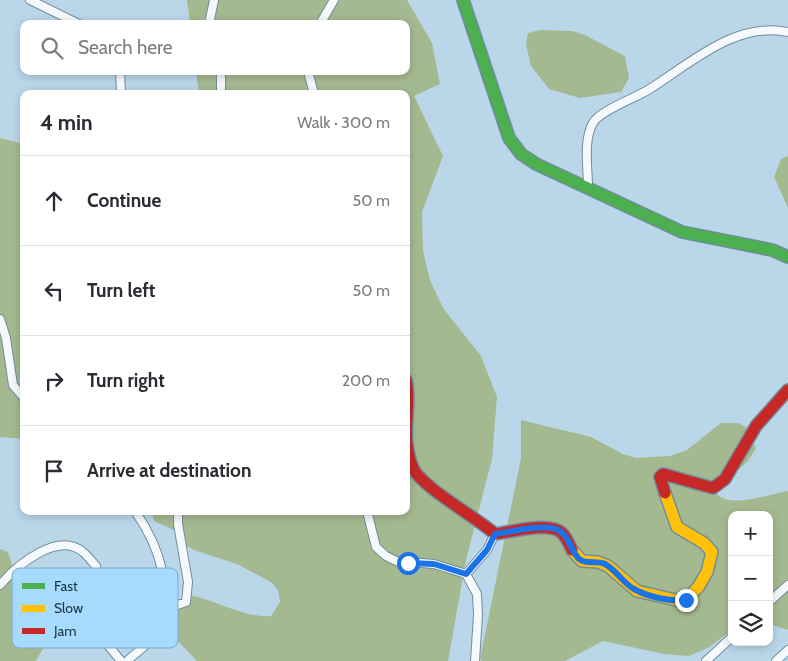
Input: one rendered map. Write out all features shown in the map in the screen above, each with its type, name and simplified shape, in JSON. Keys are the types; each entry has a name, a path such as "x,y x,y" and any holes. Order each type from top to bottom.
{"street":[{"path":"30,0 71,20"},
{"path":"210,20 214,0"},
{"path":"322,20 334,0"},
{"path":"463,0 509,138 521,154 536,164 682,232 772,250 788,257"},
{"path":"588,187 588,132 594,121 648,90 691,60 735,37 760,30 773,29 788,32"},
{"path":"120,75 122,90"},
{"path":"221,75 221,90"},
{"path":"309,75 313,90"},
{"path":"0,319 6,338 13,385 20,393"},
{"path":"410,455 414,470 424,482 478,519 495,534 544,528 556,529 564,534 575,555 582,561 602,562 612,568 633,589 674,602 686,600 695,591 712,562 712,552 704,544 676,527 660,477 663,474 693,484 713,488 717,486 725,479 756,426 788,390"},
{"path":"137,515 155,545 161,568"},
{"path":"178,515 188,582 186,602 178,605"},
{"path":"368,515 376,547 386,556 408,563 434,564 453,568 466,574 476,594 478,615 475,661"},
{"path":"466,574 487,550 495,534"},
{"path":"19,568 49,547 68,545 82,551 96,568"},
{"path":"0,585 12,574"},
{"path":"770,601 788,585"},
{"path":"706,661 728,641"},
{"path":"110,648 121,661"},
{"path":"127,661 142,648"},
{"path":"776,661 788,650"}],"green space":[{"path":"187,0 407,0 432,43 440,84 414,96 443,156 422,212 423,251 430,280 443,308 481,356 497,397 492,459 466,560 448,661 197,661 178,641 178,603 189,595 240,612 271,616 280,602 278,590 271,582 237,564 194,550 179,542 174,530 154,521 152,515 410,515 410,90 198,90 197,75 410,75 410,20 190,20"},
{"path":"540,30 572,31 585,35 625,56 629,78 621,92 580,98 549,89 531,66 526,45 528,33"},
{"path":"0,138 20,143 20,439 0,437"},
{"path":"788,156 788,208 774,177 781,159"},
{"path":"521,420 591,437 623,454 636,458 670,456 687,450 721,423 738,423 746,427 756,448 748,461 720,486 717,494 723,498 740,500 788,491 788,630 773,625 773,511 728,511 728,633 708,648 689,656 664,654 603,641 565,661 482,661 480,659 521,458"},
{"path":"0,549 8,552 12,568 12,648 44,648 36,661 0,661"}],"traffic: fast":[{"path":"463,0 509,138 521,154 536,164 682,232 772,250 788,257"}],"traffic: slow":[{"path":"572,550 582,561 598,562 608,566 637,591 680,601 689,597 699,586 707,572 712,552 704,543 677,527 665,493"}],"traffic: jam":[{"path":"665,493 660,477 663,474 713,488 725,479 756,426 788,390"},
{"path":"410,458 414,470 428,485 495,534 530,528 548,528 562,533 572,550"}],"route":[{"path":"408,563 434,564 453,568 466,574 487,550 495,534 544,528 556,529 564,534 575,555 582,561 602,562 612,568 633,589 674,602 686,600"}]}
